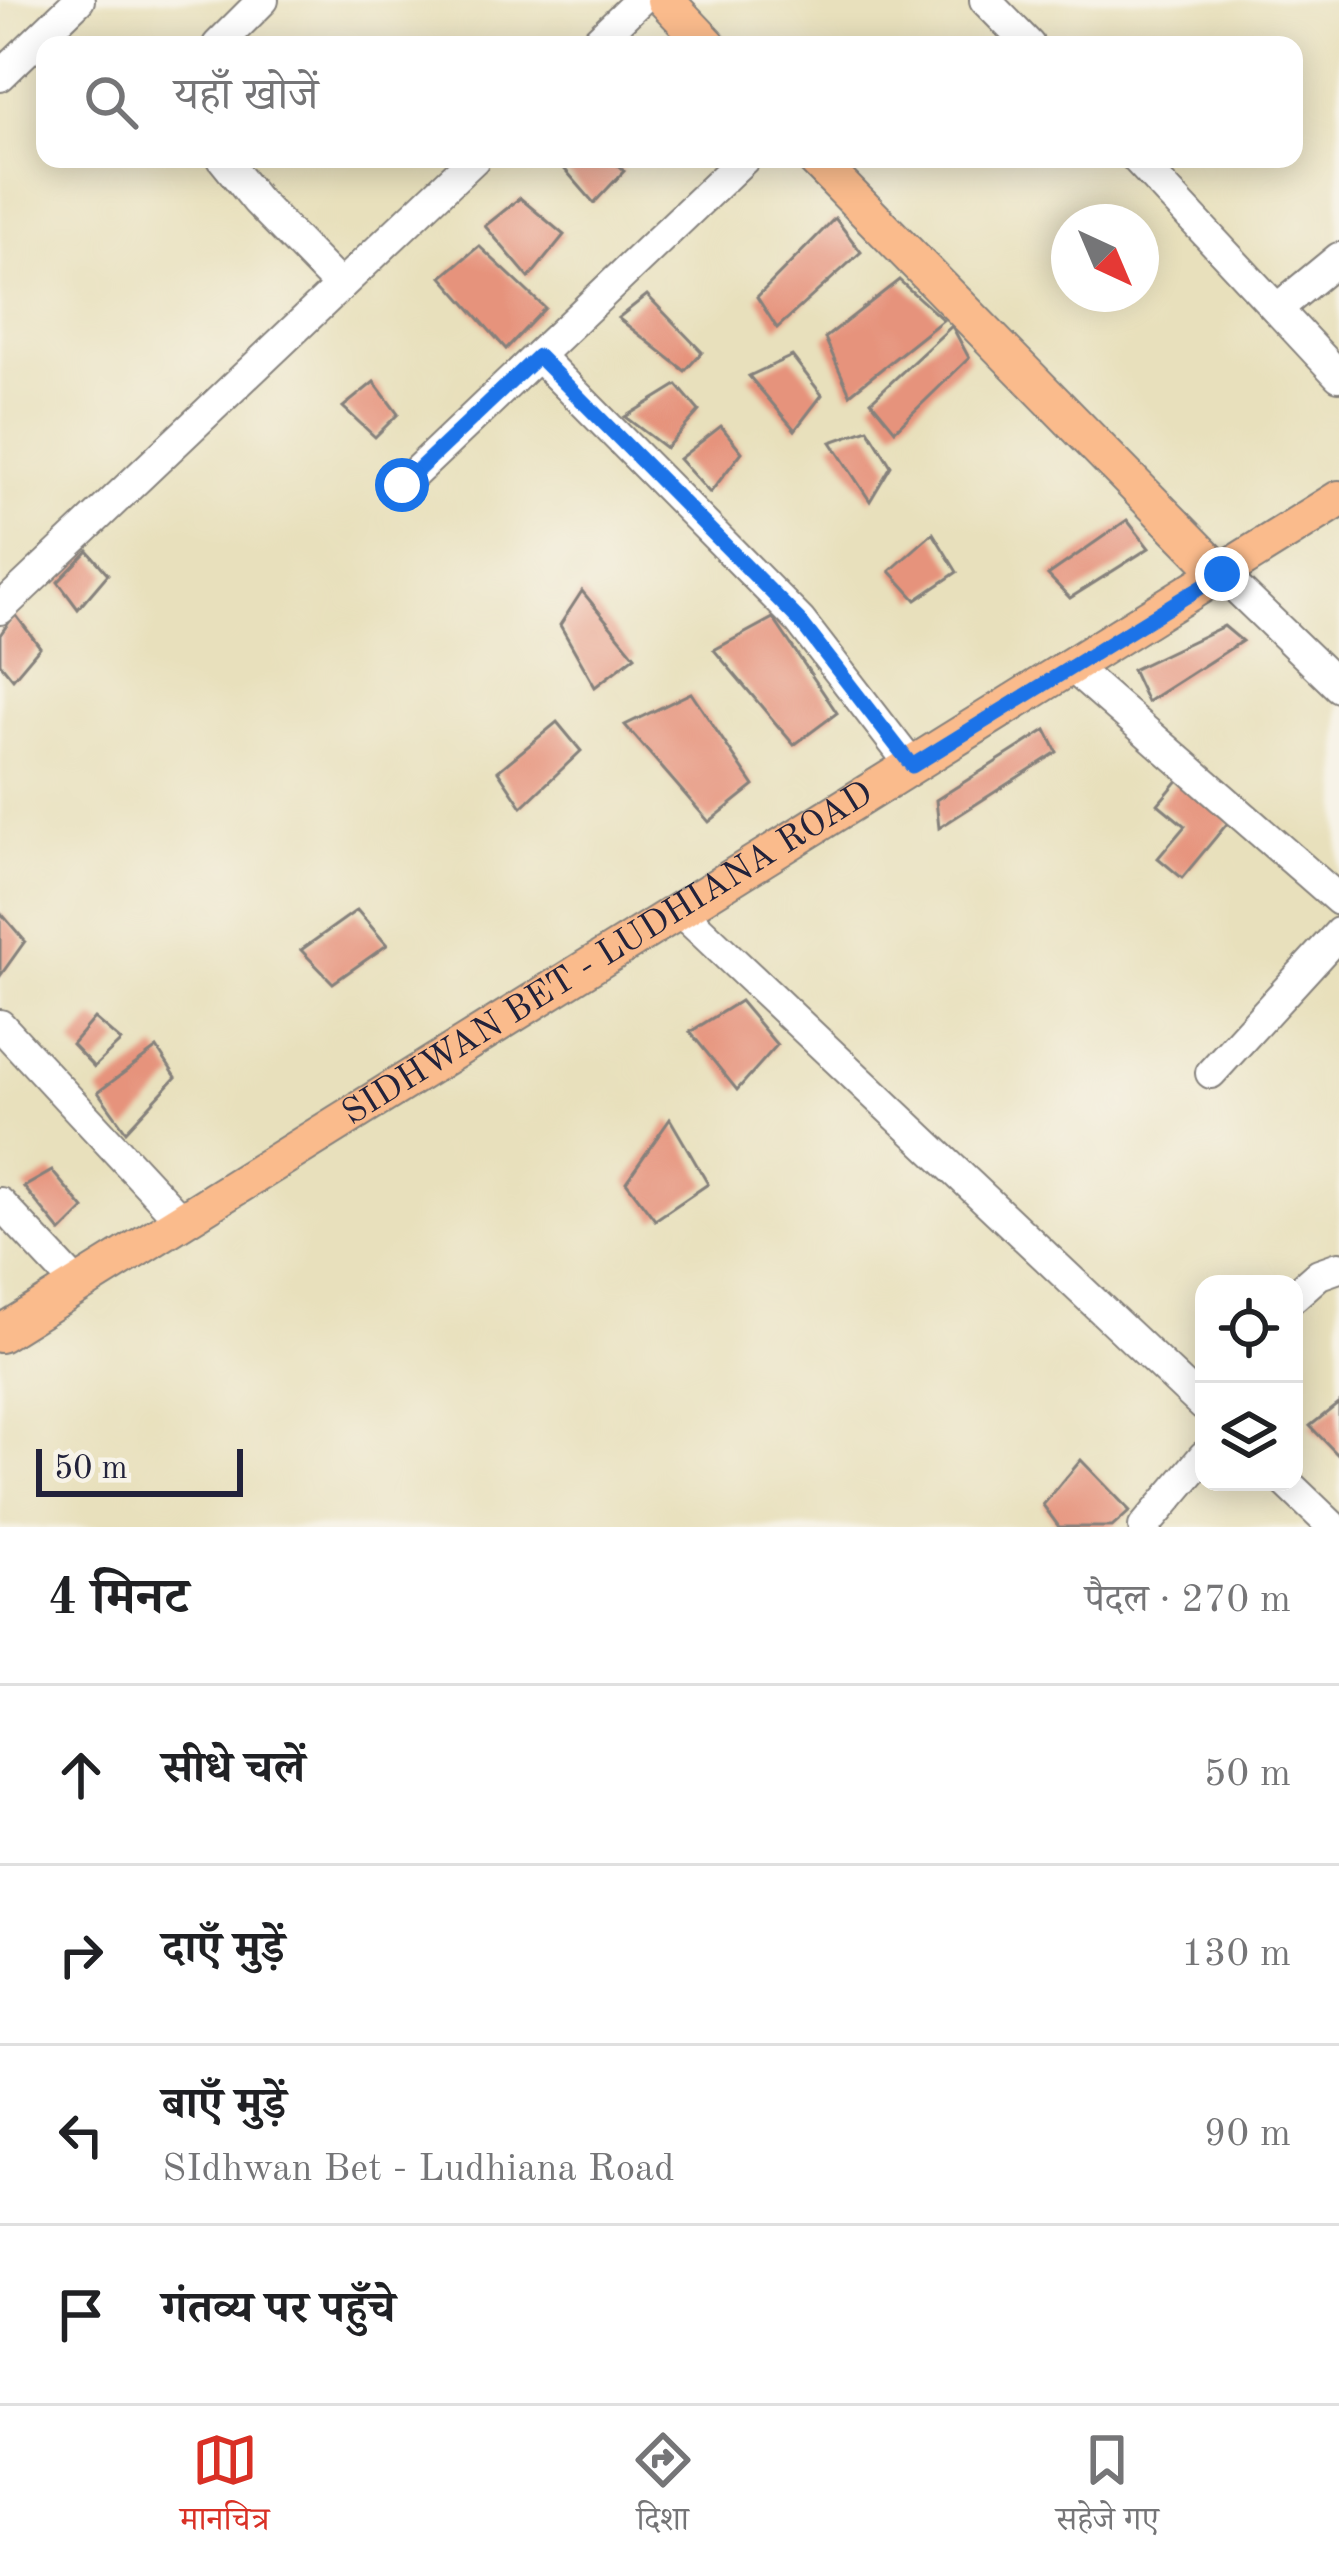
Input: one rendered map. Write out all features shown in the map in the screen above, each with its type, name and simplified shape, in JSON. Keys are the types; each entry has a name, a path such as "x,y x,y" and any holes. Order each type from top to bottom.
{"main road":[{"path":"665,0 699,36"},
{"path":"824,168 1222,574"},
{"name":"SIDHWAN BET - LUDHIANA ROAD","path":"0,1334 1339,499"}],"street":[{"path":"42,36 79,0"},
{"path":"227,36 263,0"},
{"path":"602,36 640,0"},
{"path":"986,0 1020,36"},
{"path":"0,76 36,41"},
{"path":"230,168 340,286"},
{"path":"0,609 465,168"},
{"path":"402,485 735,168"},
{"path":"1145,168 1339,376"},
{"path":"1277,309 1339,258"},
{"path":"538,356 800,621 912,766"},
{"path":"1222,574 1339,687"},
{"path":"1072,667 1339,900"},
{"path":"680,911 1195,1390"},
{"path":"1211,1073 1339,933"},
{"path":"0,1025 182,1221"},
{"path":"0,1203 77,1286"},
{"path":"1303,1288 1319,1274 1339,1267"},
{"path":"1144,1527 1195,1467"},
{"path":"1295,1491 1333,1527"}],"building":[{"path":"564,168 624,171 594,203"},
{"path":"520,198 564,235 529,278 485,226"},
{"path":"835,218 861,252 777,328 757,297"},
{"path":"479,246 545,308 506,349 442,277"},
{"path":"899,280 943,320 850,394 825,338"},
{"path":"647,295 702,352 685,371 618,318"},
{"path":"952,326 969,358 895,430 871,401"},
{"path":"792,356 822,395 795,430 749,376"},
{"path":"374,382 398,414 375,437 343,407"},
{"path":"677,385 699,411 666,448 625,417"},
{"path":"721,426 742,452 710,493 679,459"},
{"path":"868,429 891,466 870,501 831,442"},
{"path":"1127,520 1149,548 1070,598 1048,575"},
{"path":"933,533 957,572 916,600 890,571"},
{"path":"88,551 108,574 78,609 58,582"},
{"path":"582,591 635,656 595,687 560,625"},
{"path":"15,614 40,647 13,679 0,663 0,635"},
{"path":"773,618 837,713 794,745 714,650"},
{"path":"1224,626 1242,641 1147,702 1132,670"},
{"path":"691,693 754,786 709,822 625,725"},
{"path":"557,722 581,751 522,807 498,771"},
{"path":"1046,730 1057,752 939,828 936,800"},
{"path":"1180,778 1231,819 1182,878 1158,858 1185,826 1158,804"},
{"path":"357,910 387,945 333,983 301,950"},
{"path":"0,912 25,941 0,976"},
{"path":"740,1001 777,1045 737,1090 690,1032"},
{"path":"94,1018 121,1041 94,1067 72,1044"},
{"path":"157,1048 176,1077 126,1131 98,1092"},
{"path":"670,1119 708,1184 655,1220 626,1182"},
{"path":"52,1171 84,1209 61,1232 24,1187"},
{"path":"1339,1403 1339,1456 1310,1426"},
{"path":"1081,1460 1130,1511 1112,1527 1059,1527 1043,1505"}],"route":[{"path":"402,485 538,356 800,621 912,766 1222,574"}]}
